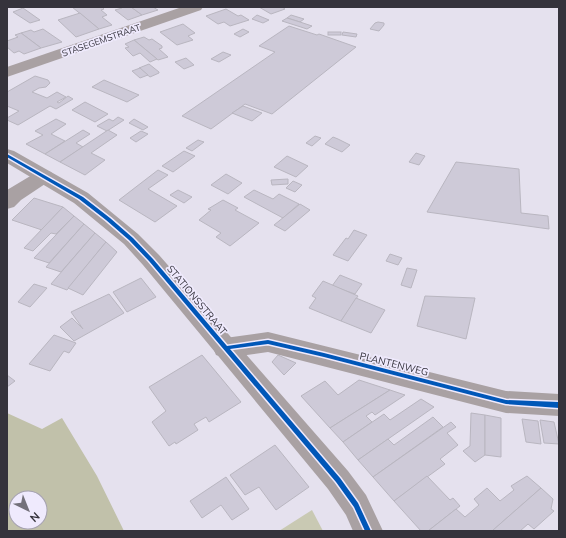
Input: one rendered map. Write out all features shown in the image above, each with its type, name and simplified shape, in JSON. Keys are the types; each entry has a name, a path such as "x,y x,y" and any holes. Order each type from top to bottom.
{"street":[{"name":"STASEGEMSTRAAT","path":"7,72 196,7"},
{"name":"STATIONSSTRAAT","path":"7,155 81,198 131,239 151,260 338,480 356,505 368,531"},
{"path":"7,202 14,195 44,176"},
{"name":"PLANTENWEG","path":"225,348 268,342 506,402 559,405"}],"green space":[{"path":"7,413 42,429 62,418 97,476 124,531 7,531"},
{"path":"312,510 323,531 279,531"}],"building":[{"path":"72,7 102,7 104,9 101,10 107,15 102,17 112,25 99,29"},
{"path":"120,7 131,7 142,15 128,20 115,10 122,8"},
{"path":"131,7 153,7 158,10 142,15"},
{"path":"259,7 282,7 285,9 271,14"},
{"path":"23,8 40,20 30,23 13,12"},
{"path":"226,9 249,20 230,26 224,22 218,24 206,16"},
{"path":"80,13 99,29 76,37 58,20"},
{"path":"257,15 269,20 263,23 252,19"},
{"path":"291,15 304,19 300,22 287,18"},
{"path":"287,18 312,26 307,29 282,21"},
{"path":"375,23 384,23 379,31 370,29"},
{"path":"183,24 195,33 188,36 193,40 177,45 160,32"},
{"path":"289,26 317,35 319,34 356,47 272,114 245,104 211,129 182,116 275,52 259,46"},
{"path":"43,29 62,42 41,48 21,33 31,30 34,32"},
{"path":"243,29 249,32 240,37 234,34"},
{"path":"328,32 341,32 341,35 328,35"},
{"path":"343,32 357,34 356,37 342,35"},
{"path":"21,33 41,48 24,54 19,51 14,53 7,47 7,41 18,37 15,35"},
{"path":"144,37 149,40 152,39 162,46 162,48 159,49 168,57 158,60 134,40"},
{"path":"134,40 157,59 150,62 140,53 133,56 125,48 129,47 125,44"},
{"path":"223,52 231,55 219,62 211,59"},
{"path":"186,58 194,65 184,69 175,62"},
{"path":"149,64 159,73 150,77 139,68"},
{"path":"140,68 148,75 140,78 132,71"},
{"path":"35,76 48,80 50,83 46,87 39,88 32,92 47,98 57,92 66,97 57,102 59,103 68,96 73,99 56,109 50,106 18,125 7,120 7,118 19,111 7,106 7,92"},
{"path":"104,80 139,95 127,102 92,87"},
{"path":"85,102 108,114 95,122 72,110"},
{"path":"243,106 262,113 252,121 232,113"},
{"path":"118,117 124,120 107,131 97,126 109,119 113,121"},
{"path":"56,119 66,124 51,134 65,141 45,154 26,144 43,135 35,131"},
{"path":"134,119 148,127 143,130 129,123"},
{"path":"83,130 90,134 76,143 83,147 60,162 45,154"},
{"path":"108,130 117,135 91,153 105,160 85,175 60,162"},
{"path":"141,131 148,134 136,142 130,138"},
{"path":"315,136 321,138 312,146 306,143"},
{"path":"333,137 350,145 342,152 325,144"},
{"path":"198,140 204,142 192,151 186,148"},
{"path":"184,151 195,156 173,172 162,166"},
{"path":"416,153 425,156 419,165 409,162"},
{"path":"287,156 308,166 296,177 274,167"},
{"path":"456,162 519,169 521,213 548,216 549,229 427,212"},
{"path":"158,170 168,175 148,189 177,206 155,222 119,200"},
{"path":"226,174 242,183 228,194 211,185"},
{"path":"288,179 288,184 272,185 271,180"},
{"path":"293,181 302,185 295,192 286,188"},
{"path":"178,190 192,197 184,203 170,195"},
{"path":"254,190 273,199 279,194 299,204 283,218 244,197"},
{"path":"34,198 63,207 42,230 12,220"},
{"path":"223,200 238,208 235,210 259,223 230,246 216,237 221,233 199,220 211,210 208,209"},
{"path":"300,204 310,210 285,231 274,225"},
{"path":"63,207 74,216 56,234 51,233 33,251 24,248"},
{"path":"74,216 84,224 49,263 34,258"},
{"path":"84,224 95,233 61,272 46,267"},
{"path":"354,230 367,235 348,261 333,255 346,238 348,239"},
{"path":"95,233 106,242 67,290 51,284"},
{"path":"106,242 117,252 83,295 68,288"},
{"path":"390,254 402,258 398,265 386,261"},
{"path":"407,268 417,270 411,288 401,285"},
{"path":"340,275 362,284 355,294 332,286"},
{"path":"141,278 156,297 127,312 113,292"},
{"path":"323,281 358,296 341,321 309,308 316,298 312,296"},
{"path":"34,284 47,288 30,307 18,302"},
{"path":"109,294 124,313 74,341 60,327 72,318 83,329 71,312"},
{"path":"425,296 475,298 466,339 417,326"},
{"path":"356,298 385,310 371,333 341,321"},
{"path":"54,335 76,343 69,353 64,351 50,371 29,364"},
{"path":"202,355 241,402 209,422 206,417 194,424 198,430 176,444 175,442 169,446 152,422 166,411 149,387"},
{"path":"278,355 296,363 284,375 272,362"},
{"path":"7,375 15,381 7,387"},
{"path":"359,380 390,390 330,428 301,396 325,381 338,395"},
{"path":"390,390 405,395 375,415 372,412 366,416 372,422 343,442 330,428"},
{"path":"421,399 434,407 358,460 343,442 384,414 390,420"},
{"path":"471,413 485,415 485,455 475,462 463,451 470,446"},
{"path":"485,415 501,418 501,457 485,455"},
{"path":"433,417 443,427 373,477 358,460 388,439 394,445"},
{"path":"522,419 538,421 541,444 526,442"},
{"path":"540,420 554,422 559,444 544,443"},
{"path":"451,422 456,427 447,433 458,445 440,459 445,464 394,501 373,477"},
{"path":"275,445 309,487 276,510 259,487 245,495 230,475"},
{"path":"427,476 450,500 453,498 460,506 428,531 421,531 394,501"},
{"path":"527,476 541,488 492,531 428,531 456,509 465,517 479,505 474,499 487,488 500,501 514,490 511,486"},
{"path":"226,477 249,509 232,520 221,505 202,518 190,501"},
{"path":"541,488 553,499 551,509 554,511 534,529 528,524 520,531 492,531"}],"cycle path":[{"path":"7,155 81,198 131,239 151,260 338,480 356,505 368,531"},
{"path":"225,348 268,342 506,402 559,405"}]}
